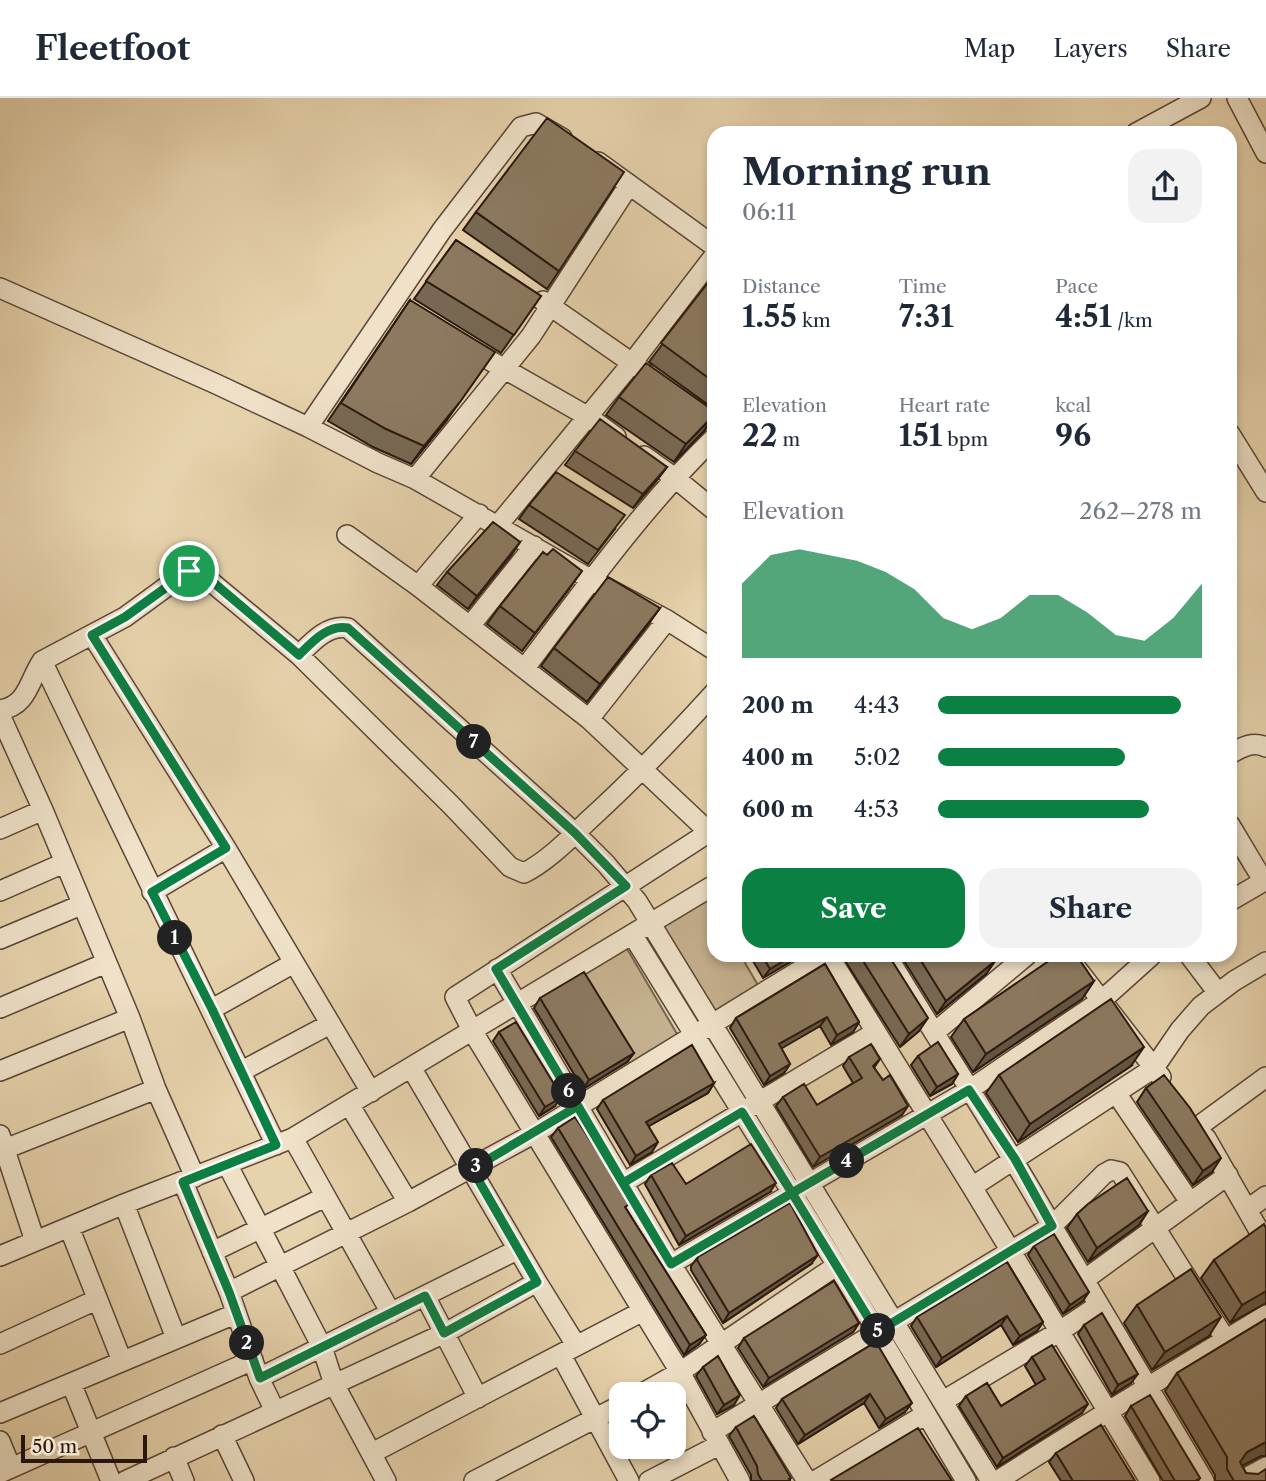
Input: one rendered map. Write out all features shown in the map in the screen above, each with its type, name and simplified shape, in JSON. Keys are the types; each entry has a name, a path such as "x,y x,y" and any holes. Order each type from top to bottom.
{"street":[{"path":"1149,126 1202,98"},
{"path":"1237,98 1266,153"},
{"path":"308,427 399,304 521,127 536,123 580,150 707,241"},
{"path":"415,479 505,370 552,307 629,185"},
{"path":"499,524 551,470 587,416 632,363 707,265"},
{"path":"0,288 308,427 415,479 707,640"},
{"path":"530,291 652,378"},
{"path":"450,337 587,416 675,478 707,504"},
{"path":"1237,441 1259,462 1266,492"},
{"path":"525,668 592,579 675,478 707,445"},
{"path":"614,510 637,525"},
{"path":"418,586 479,514"},
{"path":"347,535 418,586 589,719 707,827"},
{"path":"470,626 534,546"},
{"path":"0,709 11,707 22,699 42,661 125,617 184,574 194,570 207,577 299,655 514,870 524,873 575,833 644,769 707,701"},
{"path":"589,719 667,620"},
{"path":"299,655 323,633 339,627 348,628 575,833 626,886 991,1481"},
{"path":"92,635 226,848 372,1092"},
{"path":"42,661 152,892 242,1072 285,1142 325,1197 391,1313"},
{"path":"0,715 8,755 43,810 130,1018 189,1179 212,1252 275,1411"},
{"path":"1237,751 1260,744 1266,747"},
{"path":"0,829 43,810"},
{"path":"707,834 455,997 473,1032 680,1372 740,1481"},
{"path":"1237,836 1265,881 1237,897"},
{"path":"152,892 226,848"},
{"path":"0,891 64,863"},
{"path":"0,1256 124,1204 285,1142 412,1069 707,890"},
{"path":"0,939 81,905"},
{"path":"632,934 877,1332 965,1481"},
{"path":"229,1292 472,1169 813,962"},
{"path":"833,962 1150,1481"},
{"path":"891,962 1015,1159 1204,1481"},
{"path":"934,1032 1019,962"},
{"path":"1072,962 1169,1087"},
{"path":"671,1264 969,1090 1102,1000 1144,962"},
{"path":"1195,962 1218,993"},
{"path":"972,1187 1154,1068 1191,1016 1218,993 1266,962"},
{"path":"0,1008 106,963"},
{"path":"212,1009 294,963"},
{"path":"496,969 671,1264 807,1481"},
{"path":"0,1071 130,1018"},
{"path":"242,1072 330,1024"},
{"path":"623,1183 876,1032"},
{"path":"412,1069 537,1282 597,1418 629,1481"},
{"path":"1199,1126 1266,1077"},
{"path":"35,1241 2,1145 156,1089"},
{"path":"1116,1093 1190,1202"},
{"path":"350,1105 408,1202"},
{"path":"1184,1107 1199,1126 1266,1243"},
{"path":"227,1164 322,1347 334,1384 386,1481"},
{"path":"649,1481 716,1439 758,1403 1052,1226 1104,1174 1115,1170 1125,1177 1154,1228 1226,1340"},
{"path":"1084,1280 1228,1175"},
{"path":"1248,1209 1266,1196"},
{"path":"212,1252 325,1197"},
{"path":"124,1204 176,1338"},
{"path":"69,1227 122,1361"},
{"path":"260,1378 517,1250"},
{"path":"662,1382 836,1266"},
{"path":"125,1481 444,1333 537,1282"},
{"path":"425,1296 478,1398"},
{"path":"0,1344 96,1300"},
{"path":"943,1401 1099,1305"},
{"path":"372,1453 643,1311"},
{"path":"0,1413 235,1314"},
{"path":"997,1481 1108,1409 1148,1388 1266,1315"},
{"path":"0,1441 5,1470 253,1360"},
{"path":"71,1383 111,1481"},
{"path":"474,1481 609,1412"},
{"path":"815,1481 926,1415"},
{"path":"222,1435 244,1481"},
{"path":"174,1457 184,1481"},
{"path":"1240,1481 1266,1467"}],"shaded area":[{"path":"707,900 707,962 744,962 759,987 712,1016 658,930"},
{"path":"626,947 680,1039 632,1068 578,976"}],"building":[{"path":"547,118 624,172 559,271 476,212"},
{"path":"456,240 541,296 514,335 426,281"},
{"path":"707,284 707,377 661,343"},
{"path":"410,300 495,352 460,402 424,446 386,429 341,403"},
{"path":"646,363 707,406 707,422 686,444 619,397"},
{"path":"600,419 667,467 643,494 575,451"},
{"path":"556,472 625,515 598,550 529,505"},
{"path":"493,522 520,542 477,596 447,572"},
{"path":"553,549 582,571 535,633 500,606 543,552 547,555"},
{"path":"608,577 660,608 600,684 554,648"},
{"path":"766,962 782,962 770,969"},
{"path":"864,962 893,962 928,1018 909,1034"},
{"path":"922,962 994,962 946,1001"},
{"path":"1047,962 1081,962 1094,981 986,1054 964,1019"},
{"path":"825,964 859,1022 837,1035 827,1017 779,1044 790,1064 770,1076 736,1018"},
{"path":"584,972 634,1053 589,1080 540,998"},
{"path":"1111,999 1144,1047 1030,1124 999,1075"},
{"path":"516,1022 562,1097 545,1107 499,1032"},
{"path":"938,1042 958,1074 937,1087 918,1056"},
{"path":"871,1044 880,1059 873,1066 883,1080 890,1075 908,1106 820,1157 783,1097 804,1084 817,1105 862,1078 849,1057"},
{"path":"692,1045 714,1083 646,1122 658,1142 636,1156 603,1100"},
{"path":"1164,1075 1190,1108 1221,1158 1203,1171 1146,1088"},
{"path":"575,1117 631,1203 625,1207 706,1335 690,1345 558,1128"},
{"path":"751,1144 776,1183 686,1236 651,1175 672,1163 686,1184"},
{"path":"1127,1178 1148,1211 1097,1248 1077,1214"},
{"path":"790,1203 818,1255 729,1313 697,1260 698,1257"},
{"path":"1264,1224 1266,1291 1242,1305 1214,1260"},
{"path":"1054,1234 1089,1292 1070,1305 1034,1246"},
{"path":"1007,1262 1043,1322 1020,1336 1007,1316 942,1358 917,1317"},
{"path":"1191,1269 1221,1317 1165,1352 1137,1305"},
{"path":"834,1281 859,1323 769,1378 744,1338"},
{"path":"1102,1313 1138,1374 1118,1385 1084,1325"},
{"path":"1266,1319 1266,1442 1247,1452 1240,1462 1246,1473 1258,1474 1266,1469 1266,1481 1234,1481 1227,1469 1227,1457 1177,1373"},
{"path":"876,1342 912,1403 886,1419 870,1394 805,1435 782,1399"},
{"path":"1052,1345 1088,1404 1003,1458 966,1396 987,1383 1001,1406 1045,1379 1032,1357"},
{"path":"718,1356 740,1395 724,1405 703,1367"},
{"path":"1150,1395 1200,1478 1195,1481 1175,1481 1131,1406"},
{"path":"754,1416 791,1478 790,1481 762,1481 758,1474 757,1466 736,1427"},
{"path":"1101,1425 1135,1481 1073,1481 1056,1453"},
{"path":"918,1428 952,1481 831,1480"}],"route":[{"path":"189,571 125,617 92,635 226,848 152,892 212,1009 276,1145 183,1182 229,1292 260,1378 425,1296 444,1333 537,1282 472,1169 578,1106 623,1183 742,1112 792,1193 969,1090 1015,1159 1052,1226 877,1332 792,1193 671,1264 623,1183 578,1106 496,969 626,886 575,833 348,628 344,626 323,633 299,655 207,577 198,571 189,571"}]}
